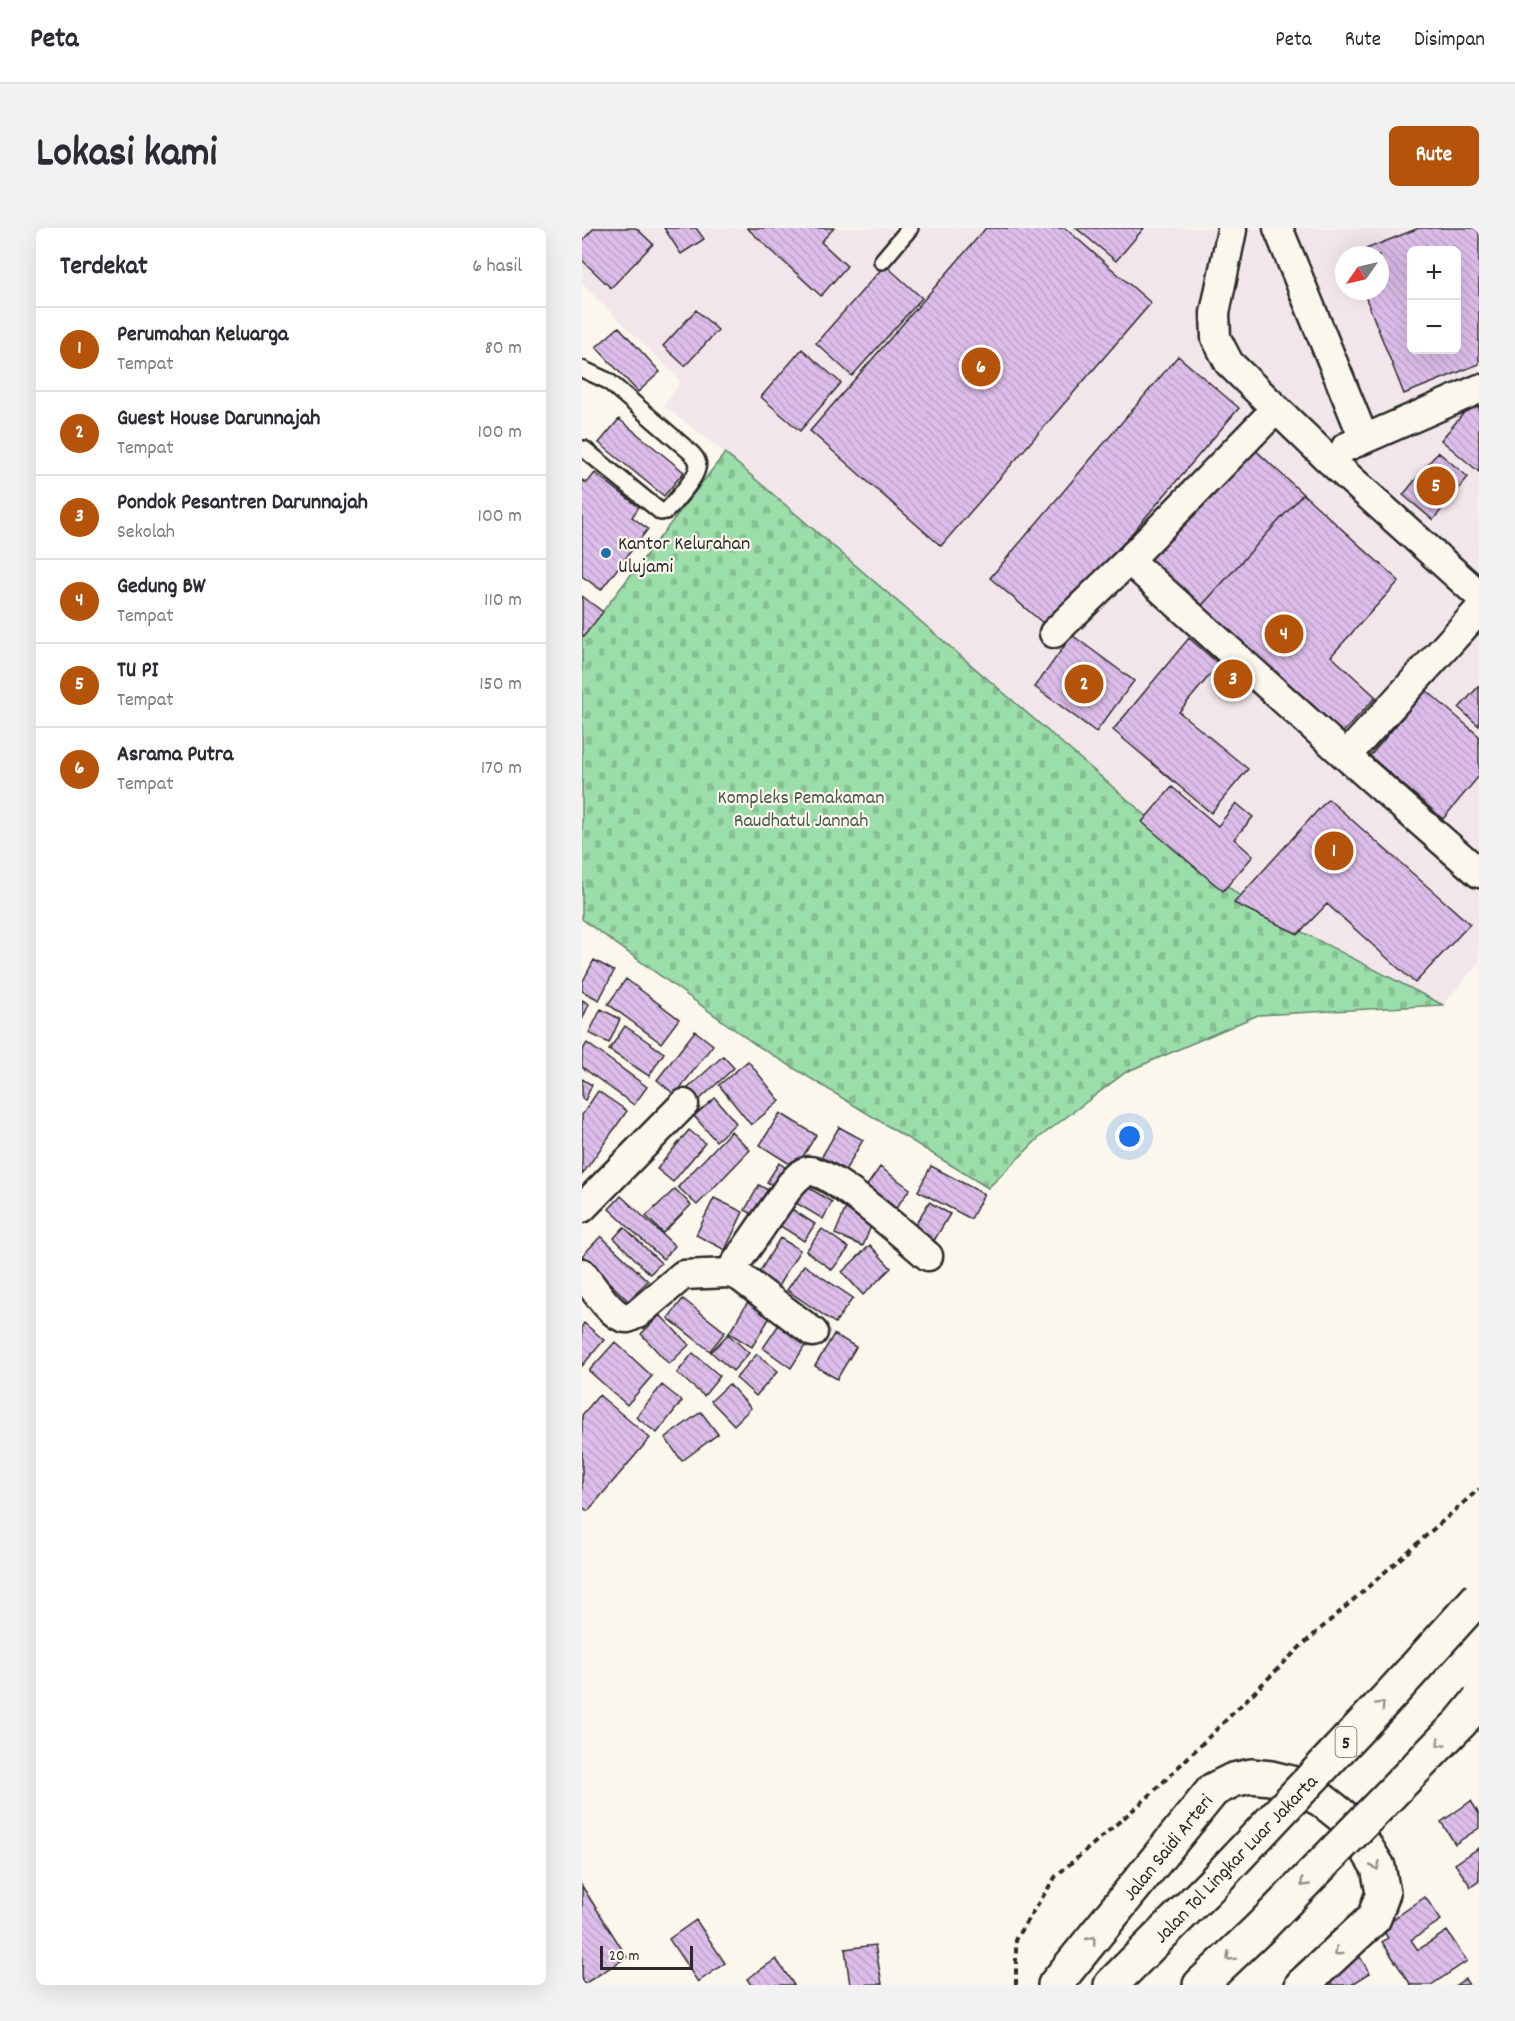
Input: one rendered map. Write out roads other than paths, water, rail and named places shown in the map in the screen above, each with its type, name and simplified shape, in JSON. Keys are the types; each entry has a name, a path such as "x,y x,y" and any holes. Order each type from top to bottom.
{"main road":[{"name":"Jalan Tol Lingkar Luar Jakarta","path":"1112,1985 1211,1885 1479,1597"},
{"path":"1200,1985 1259,1929 1461,1722 1479,1700"},
{"name":"Jalan Saidi Arteri","path":"1055,1985 1213,1790 1233,1780 1251,1776 1291,1783 1322,1800 1351,1823 1378,1867 1383,1893 1374,1918 1302,1985"}],"street":[{"path":"1364,439 1278,228 1231,229 1215,313 1216,338 1229,363 1325,456 1479,595"},
{"path":"1325,456 1479,389"},
{"path":"1054,633 1129,560 1276,409"},
{"path":"1129,560 1479,873"},
{"path":"1346,756 1479,610"},
{"path":"582,1208 684,1104"},
{"path":"729,1273 791,1184 807,1171 830,1179 928,1256"},
{"path":"582,1274 612,1311 620,1317 628,1318 637,1314 683,1275 729,1273 739,1276 813,1332"}],"lane":[{"path":"882,261 910,228"},
{"path":"582,369 609,381 688,450 697,460 698,467 695,476 670,507 661,512 584,449"}],"place":[{"name":"Asrama Putra","path":"981,367"},
{"name":"TU PI","path":"1436,486"},
{"name":"Kantor Kelurahan Ulujami","path":"606,553"},
{"name":"Gedung BW","path":"1284,634"},
{"name":"Pondok Pesantren Darunnajah","path":"1233,679"},
{"name":"Guest House Darunnajah","path":"1084,684"},
{"name":"Perumahan Keluarga","path":"1334,851"}],"park label":[{"name":"Kompleks Pemakaman Raudhatul Jannah","path":"801,808"}]}
